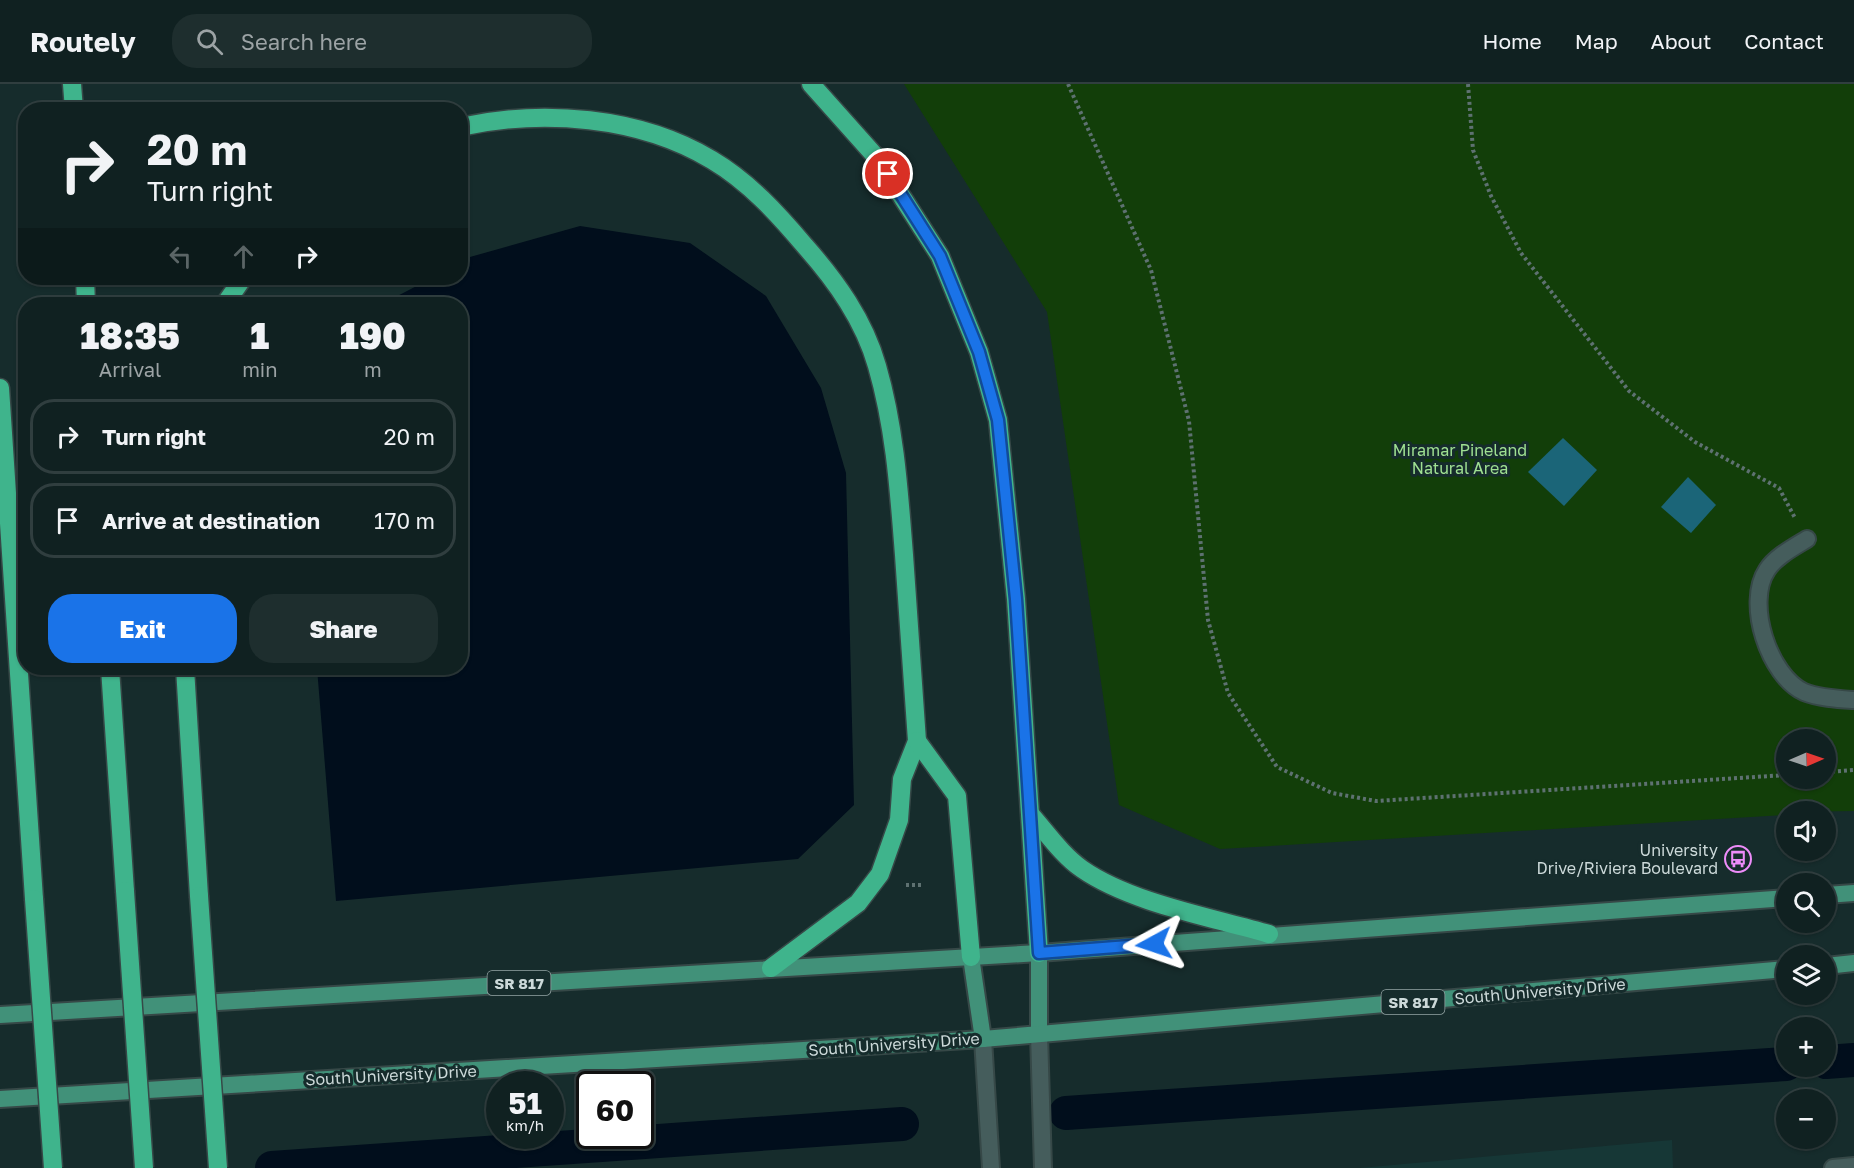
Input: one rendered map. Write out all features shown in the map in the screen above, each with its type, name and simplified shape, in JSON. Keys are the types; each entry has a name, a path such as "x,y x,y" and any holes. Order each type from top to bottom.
{"highway":[{"path":"72,84 73,102"},
{"path":"812,84 877,158 909,206 940,256 979,352 999,432 1016,599 1039,953"},
{"path":"468,125 500,119 545,118 621,126 666,139 711,159 746,184 780,216 826,270 858,318 877,364 891,424 898,475 917,741 902,779 899,820 880,874 858,903 771,968"},
{"path":"0,388 18,659"},
{"path":"19,675 53,1168"},
{"path":"110,675 144,1168"},
{"path":"185,675 218,1168"},
{"path":"917,741 957,796 971,957"},
{"path":"1031,815 1072,861 1102,882 1151,900 1269,934"}],"main road":[{"path":"1836,894 1854,893"},
{"name":"SR 817","path":"0,1015 1039,953 1269,934 1776,899"},
{"path":"1039,953 1039,1034"},
{"path":"971,957 983,1039"},
{"path":"1836,965 1854,963"},
{"name":"South University Drive","path":"0,1099 983,1039 1776,970"}],"street":[{"path":"1807,539 1789,550 1766,570 1759,594 1760,629 1777,668 1803,692 1854,700"},
{"path":"1039,1034 1042,1168"},
{"path":"983,1039 991,1168"},
{"path":"1833,1168 1854,1166"}],"path":[{"path":"1068,84 1151,270 1189,421 1208,620 1228,693 1277,767 1332,793 1376,801 1776,776"},
{"path":"1468,84 1473,150 1491,196 1521,254 1629,391 1695,442 1779,488 1807,539"},
{"path":"1836,771 1854,770"},
{"path":"906,885 922,885"}],"shaded area":[{"path":"580,226 690,243 766,296 821,388 846,473 854,805 798,859 336,901 318,675 468,675 468,297 395,297 419,285 468,285 468,258"},
{"path":"1672,1140 1673,1168 1360,1168"}],"green space":[{"name":"Miramar Pineland Natural Area","path":"904,84 1854,84 1854,811 1836,811 1836,801 1776,801 1776,816 1220,849 1119,805 1047,312"}],"building":[{"path":"1563,438 1597,470 1564,506 1528,472"},
{"path":"1688,477 1716,505 1691,533 1661,507"}],"waterway":[{"path":"1836,1061 1854,1060"},
{"path":"1066,1113 1776,1065"},
{"path":"272,1168 902,1124"}],"place":[{"name":"University Drive/Riviera Boulevard","path":"1738,859"}],"route":[{"path":"888,174 940,256 979,352 998,420 1016,599 1039,953 1154,944"}]}
